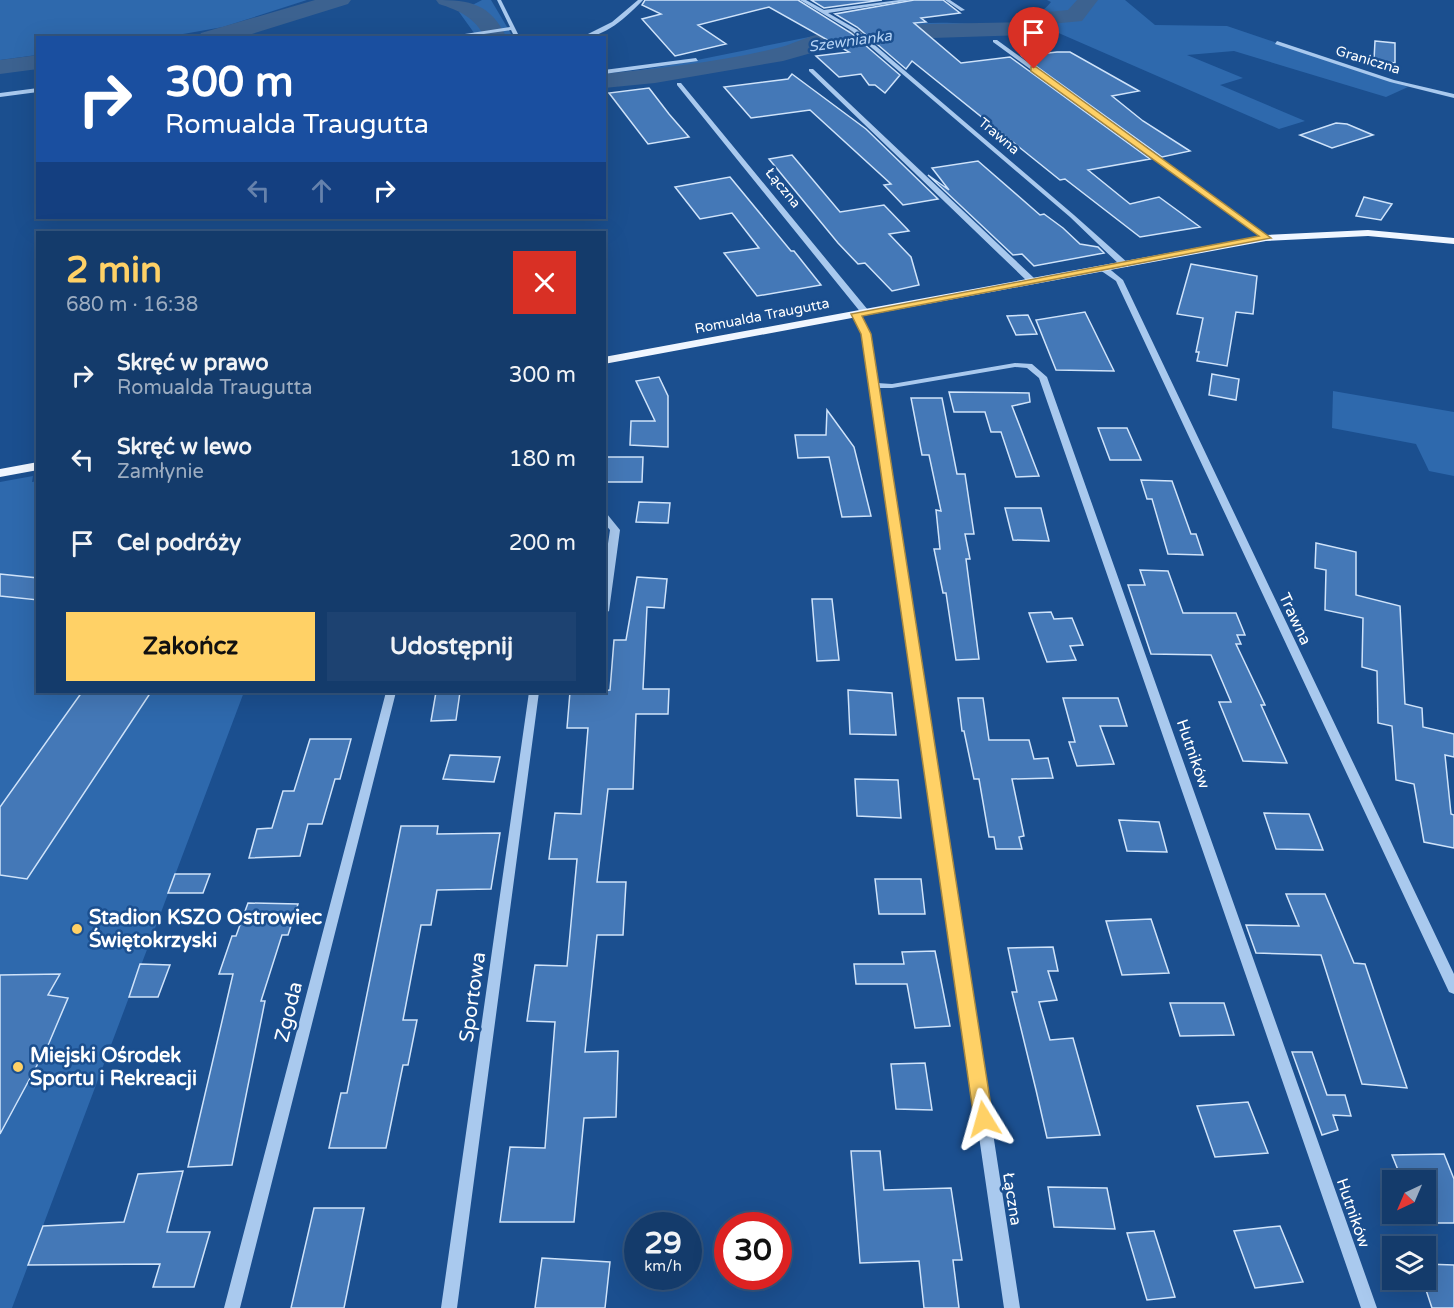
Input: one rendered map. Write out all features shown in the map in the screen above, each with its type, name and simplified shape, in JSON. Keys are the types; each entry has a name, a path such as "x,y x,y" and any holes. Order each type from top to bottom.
{"main road":[{"name":"Romualda Traugutta","path":"606,361 1266,238 1368,233 1454,241"},
{"path":"0,473 36,466"}],"street":[{"path":"499,0 517,36"},
{"path":"588,36 617,22 641,0"},
{"name":"Trawna","path":"802,0 854,30 1072,216 1125,265"},
{"path":"823,12 910,0"},
{"path":"947,0 963,10"},
{"path":"455,36 513,28"},
{"path":"995,41 1266,238"},
{"name":"Graniczna","path":"1277,43 1392,81 1454,96"},
{"path":"606,72 696,60"},
{"path":"811,70 1031,280"},
{"name":"Łączna","path":"679,84 861,313 874,385 1012,1308"},
{"path":"0,94 36,90"},
{"name":"Trawna","path":"1103,268 1119,280 1454,988"},
{"name":"Hutników","path":"874,385 892,386 1015,365 1029,366 1043,377 1369,1308"},
{"path":"606,519 615,530 606,595"},
{"name":"Zgoda","path":"232,1308 392,693"},
{"name":"Sportowa","path":"449,1308 534,693"}],"shaded area":[{"path":"0,0 307,0 223,27 172,36 36,36 36,55 0,60"},
{"path":"482,0 491,0 512,36 476,36 459,12"},
{"path":"1047,0 1125,0 1155,25 1227,26 1408,87 1386,97 1234,51 1187,55 1243,78 1220,85 1305,121 1279,129 1054,31 897,35 847,41 671,77 606,83 606,74 648,69 865,28 909,24 992,24 1019,21 1042,11 1051,2"},
{"path":"1333,391 1454,412 1454,476 1429,471 1416,444 1332,428"},
{"name":"Stadion KSZO Ostrowiec Świętokrzyski","path":"33,476 32,482 36,481 36,693 244,693 12,1308 0,1308 0,482"}],"building":[{"path":"645,0 798,0 851,33 900,75 885,93 875,85 869,85 861,74 839,77 816,56 849,52 769,7 698,25 726,44 675,56 642,19 661,14 642,5"},
{"path":"811,0 882,0 824,8"},
{"path":"914,0 943,0 960,13 921,18 926,22 914,23 961,63 1010,57 1150,159 1088,170 1130,204 1159,197 1200,227 1140,237 1065,179 1060,180 912,61 906,69 857,27 835,14"},
{"path":"1375,41 1395,43 1395,63 1374,60"},
{"path":"1070,52 1139,91 1112,96 1143,121 1190,151 1162,157 1022,56"},
{"path":"792,74 866,129 938,199 903,205 884,185 891,184 810,110 751,118 724,87 788,79"},
{"path":"649,88 689,137 648,144 609,93"},
{"path":"1336,123 1347,124 1373,135 1332,148 1300,135"},
{"path":"792,155 840,212 884,205 909,231 889,234 911,257 919,285 892,291 865,263 858,264 769,159"},
{"path":"978,161 1040,215 1044,214 1080,244 1098,247 1104,253 1034,266 1022,254 1013,255 928,175 949,190 932,168"},
{"path":"730,177 821,285 757,296 724,253 759,248 732,213 700,219 675,187"},
{"path":"1364,197 1392,204 1381,220 1356,216"},
{"path":"1191,264 1257,276 1253,314 1236,312 1227,366 1197,361 1199,352 1196,352 1203,318 1177,314"},
{"path":"1085,312 1114,371 1056,370 1036,320"},
{"path":"1028,315 1037,334 1016,335 1007,316"},
{"path":"1212,374 1239,379 1236,400 1209,395"},
{"path":"659,377 668,396 668,447 630,445 631,421 655,421 636,381"},
{"path":"949,392 1029,393 1030,402 1012,406 1039,476 1016,477 1001,432 991,432 985,412 954,412"},
{"path":"911,398 942,398 957,474 965,474 974,534 965,534 970,559 966,559 979,659 956,660 946,593 943,593 934,549 940,549 936,510 941,511 929,455 922,455"},
{"path":"827,410 854,447 871,516 842,517 829,457 798,458 795,435 826,435"},
{"path":"1098,428 1127,428 1141,460 1110,460"},
{"path":"607,457 643,457 642,482 606,482"},
{"path":"1141,480 1172,481 1191,534 1196,534 1203,555 1168,554 1152,499 1147,499"},
{"path":"639,502 670,503 668,523 636,522"},
{"path":"1005,508 1041,508 1049,541 1013,540"},
{"path":"1316,543 1356,552 1356,595 1400,606 1405,704 1422,708 1423,727 1454,734 1454,757 1445,755 1451,814 1454,815 1454,848 1424,842 1414,784 1396,780 1392,726 1378,723 1377,671 1362,667 1363,618 1325,610 1326,570 1315,568"},
{"path":"1140,570 1168,571 1183,613 1236,613 1245,635 1237,635 1241,644 1236,644 1265,705 1261,705 1287,763 1243,761 1219,702 1231,702 1211,655 1151,654 1128,585 1145,585"},
{"path":"0,574 36,578 36,600 0,596"},
{"path":"637,577 667,579 664,608 647,607 643,689 669,689 668,714 636,714 633,789 608,789 597,882 626,882 623,935 597,935 585,1052 618,1051 616,1117 584,1118 574,1222 500,1222 510,1147 545,1148 555,1022 527,1021 535,965 567,966 577,859 549,859 555,813 581,814 588,728 567,728 570,693 606,693 606,690 610,690 614,640 626,640"},
{"path":"812,599 832,599 839,660 817,661"},
{"path":"1051,612 1054,619 1072,618 1083,645 1070,646 1076,660 1047,662 1029,613"},
{"path":"848,690 892,693 896,735 850,734"},
{"path":"81,693 150,693 27,879 0,875 0,807"},
{"path":"436,693 460,693 456,720 431,721"},
{"path":"958,698 983,698 989,740 1029,740 1034,759 1048,758 1053,778 1012,779 1024,836 1019,837 1022,849 996,849 994,837 989,837 979,779 974,779 964,731 962,731"},
{"path":"1063,698 1118,698 1127,726 1100,726 1114,764 1077,766 1069,742 1075,742"},
{"path":"310,739 351,739 340,779 335,779 322,824 308,824 300,856 249,858 257,829 272,828 283,791 294,791"},
{"path":"450,755 500,757 494,782 443,779"},
{"path":"855,779 898,780 901,818 857,816"},
{"path":"1264,813 1309,814 1323,850 1276,849"},
{"path":"1119,820 1159,822 1167,852 1127,851"},
{"path":"401,826 438,826 437,834 500,833 491,889 437,890 431,925 421,925 403,1020 417,1020 408,1065 403,1065 386,1148 329,1148 341,1093 347,1093"},
{"path":"175,874 210,874 203,893 168,893"},
{"path":"875,879 921,879 925,914 879,914"},
{"path":"1286,894 1325,894 1354,963 1365,964 1407,1088 1362,1084 1321,955 1256,953 1246,925 1299,926"},
{"path":"248,903 298,904 288,935 282,935 261,1001 265,1001 232,1165 188,1167 233,974 219,974 232,936 236,936"},
{"path":"1151,919 1169,973 1122,975 1106,921"},
{"path":"1053,947 1058,971 1048,971 1057,1000 1039,1002 1050,1040 1073,1038 1100,1135 1047,1138 1012,992 1017,992 1008,948"},
{"path":"935,951 950,1026 915,1028 907,984 856,984 854,964 904,964 902,952"},
{"path":"140,964 170,965 158,997 129,997"},
{"name":"Miejski Ośrodek Sportu i Rekreacji","path":"60,974 48,995 68,998 49,1043 0,1134 0,975"},
{"path":"1170,1003 1224,1003 1234,1035 1180,1036"},
{"path":"1292,1052 1312,1052 1327,1095 1345,1095 1351,1116 1333,1115 1338,1130 1322,1135"},
{"path":"925,1063 932,1110 896,1109 891,1064"},
{"path":"1248,1102 1268,1153 1215,1157 1197,1106"},
{"path":"851,1151 880,1151 884,1190 951,1188 962,1260 953,1260 959,1308 924,1308 919,1261 860,1263"},
{"path":"1444,1154 1454,1179 1454,1223 1436,1223 1436,1170 1398,1170 1392,1155"},
{"path":"183,1171 167,1232 210,1232 194,1287 153,1287 160,1264 28,1265 43,1226 124,1222 138,1174"},
{"path":"1048,1187 1107,1188 1115,1229 1054,1227"},
{"path":"314,1208 364,1208 344,1308 291,1308"},
{"path":"1280,1226 1303,1282 1255,1288 1234,1231"},
{"path":"1154,1231 1175,1297 1147,1300 1127,1233"},
{"path":"542,1258 610,1262 605,1308 535,1308"},
{"path":"1436,1264 1454,1265 1454,1308 1432,1308 1426,1290 1436,1290"}],"waterway":[{"name":"Szewnianka","path":"218,36 341,0"},
{"name":"Szewnianka","path":"446,0 476,13 488,24 495,36"},
{"name":"Szewnianka","path":"606,81 655,76 783,54 816,42 836,39 901,32 1027,28 1045,18 1074,16 1088,0"},
{"name":"Szewnianka","path":"0,67 36,62"}],"place":[{"name":"Stadion KSZO Ostrowiec Świętokrzyski","path":"77,929"},
{"name":"Miejski Ośrodek Sportu i Rekreacji","path":"18,1067"}],"route":[{"path":"984,1119 866,334 856,314 1266,238 1034,69"}]}
